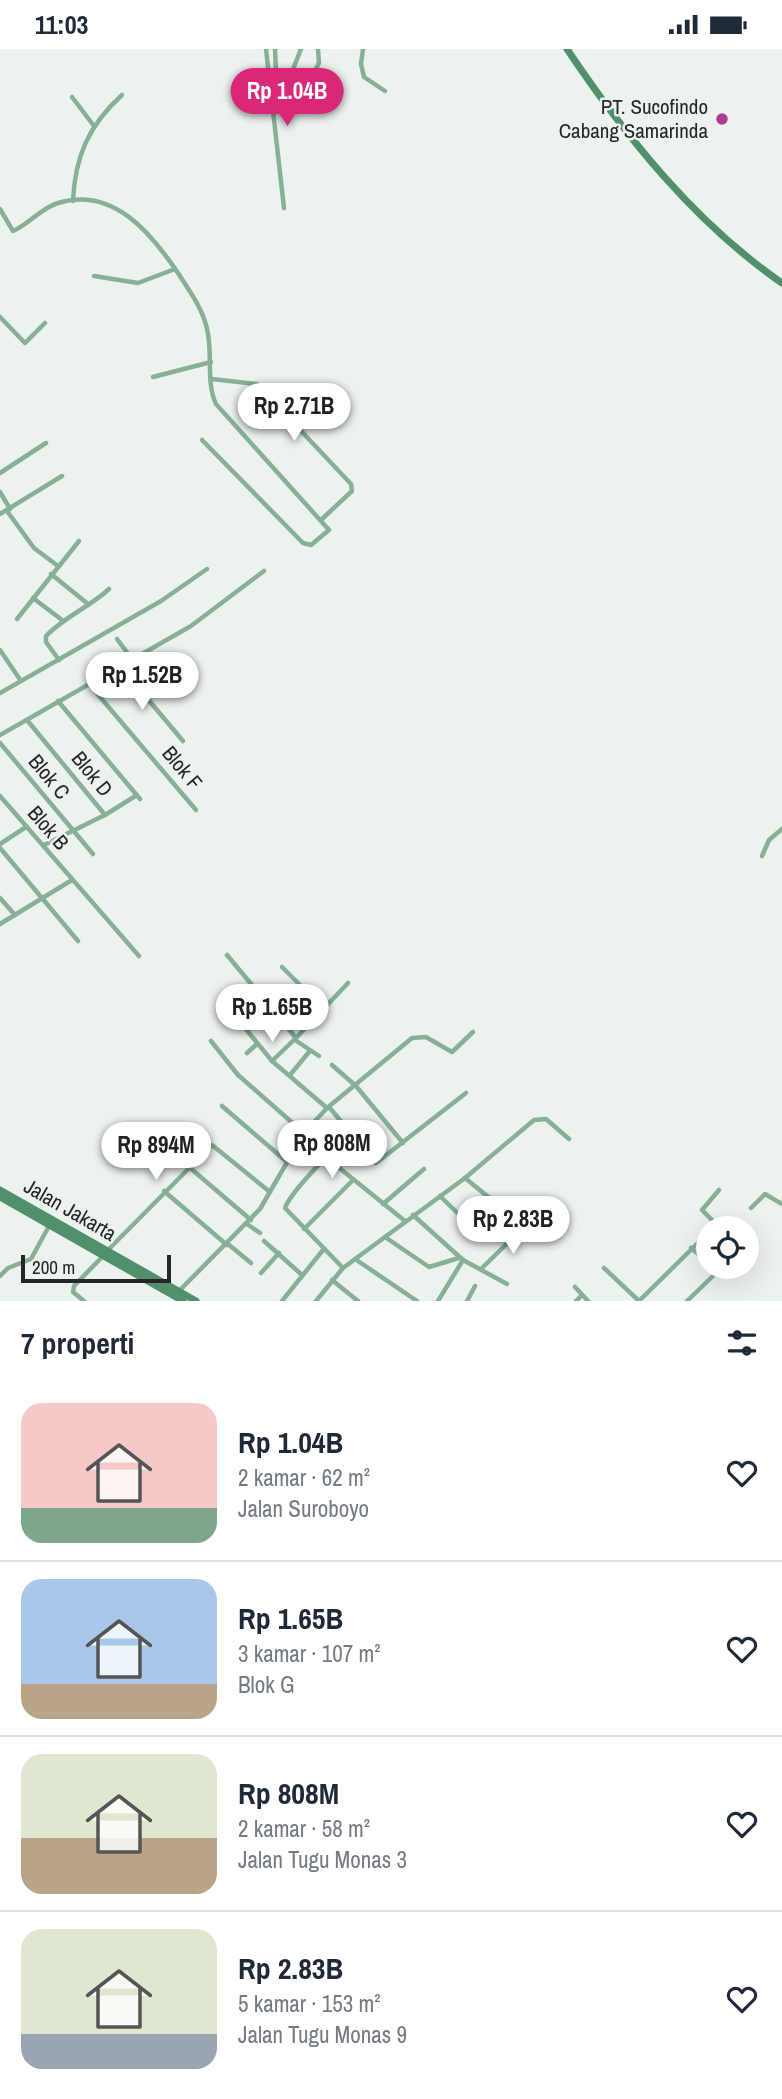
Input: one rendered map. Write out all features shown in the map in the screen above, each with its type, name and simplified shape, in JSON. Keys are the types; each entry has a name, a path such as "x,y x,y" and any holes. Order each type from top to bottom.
{"main road":[{"path":"567,49 626,132 657,170 734,245 782,283"},
{"name":"Jalan Jakarta","path":"0,1190 52,1225"},
{"name":"Jalan Jakarta","path":"0,1197 105,1254 178,1298 195,1301"}],"street":[{"path":"266,49 284,208"},
{"path":"273,110 277,95 275,49"},
{"path":"290,77 301,49"},
{"path":"304,92 319,63 318,49"},
{"path":"363,49 360,64 363,76 386,91"},
{"path":"73,201 78,157 94,126 122,95"},
{"path":"72,97 94,126"},
{"path":"0,209 13,232 52,205 73,201 111,206 127,215 152,236 203,317 211,362 213,398 219,409 261,458 322,519 329,530 311,545 306,545 202,440"},
{"path":"94,276 138,283 175,269"},
{"path":"0,317 25,344 45,323"},
{"path":"153,377 211,362"},
{"path":"212,379 257,384 351,484 352,491 322,519"},
{"path":"0,473 46,443"},
{"path":"0,514 62,476"},
{"path":"0,492 8,510 34,548 58,566"},
{"path":"17,619 79,541"},
{"path":"0,694 162,601 207,569"},
{"path":"0,735 191,626 264,571"},
{"path":"51,574 88,604"},
{"path":"59,660 45,639 62,620 96,602 109,589"},
{"path":"33,598 62,620"},
{"path":"117,639 132,659"},
{"path":"0,650 21,681"},
{"path":"120,666 183,741"},
{"name":"Blok F","path":"89,684 196,810"},
{"path":"44,845 138,797 58,701"},
{"name":"Blok D","path":"27,720 105,815"},
{"name":"Blok C","path":"0,743 93,854"},
{"name":"Blok B","path":"0,796 139,956"},
{"path":"26,827 0,846 78,941"},
{"path":"762,856 769,840 782,829"},
{"path":"0,923 72,880"},
{"path":"0,898 15,915"},
{"path":"227,955 295,1039 320,1056"},
{"path":"282,967 324,1009"},
{"path":"272,1061 348,983"},
{"path":"240,1022 272,1061 328,1108 376,1163 466,1093"},
{"path":"178,1298 249,1222 304,1133 328,1108 412,1038 426,1037 443,1050 452,1052 474,1032"},
{"path":"211,1041 238,1075 304,1133"},
{"path":"247,1053 257,1044"},
{"path":"290,1075 309,1052"},
{"path":"332,1065 356,1086 403,1143"},
{"path":"222,1106 287,1162"},
{"path":"316,1301 343,1268 465,1178 534,1120 546,1119 569,1139"},
{"path":"343,1268 286,1212 288,1202 351,1133"},
{"path":"84,1301 73,1292 74,1286 164,1191 215,1146 270,1192"},
{"path":"327,1158 352,1181 405,1221"},
{"path":"189,1167 260,1233"},
{"path":"383,1204 424,1169"},
{"path":"440,1196 484,1239 504,1221 508,1213 465,1178"},
{"path":"304,1229 352,1181"},
{"path":"708,1216 702,1210 719,1190"},
{"path":"164,1191 251,1263"},
{"path":"751,1207 765,1194 782,1204"},
{"path":"413,1215 461,1259 482,1268 507,1284"},
{"path":"0,1276 8,1268 32,1259 52,1225"},
{"path":"482,1268 526,1225"},
{"path":"385,1237 429,1267 461,1259"},
{"path":"264,1241 302,1275"},
{"path":"604,1268 639,1301 696,1244"},
{"path":"691,1248 696,1252"},
{"path":"282,1301 323,1250"},
{"path":"261,1273 279,1253"},
{"path":"355,1259 417,1301"},
{"path":"438,1301 461,1259"},
{"path":"687,1301 709,1279"},
{"path":"332,1280 358,1301"},
{"path":"467,1301 475,1286"},
{"path":"575,1287 588,1301"},
{"path":"576,1301 582,1295"}],"place":[{"name":"PT. Sucofindo Cabang Samarinda","path":"722,119"}]}
